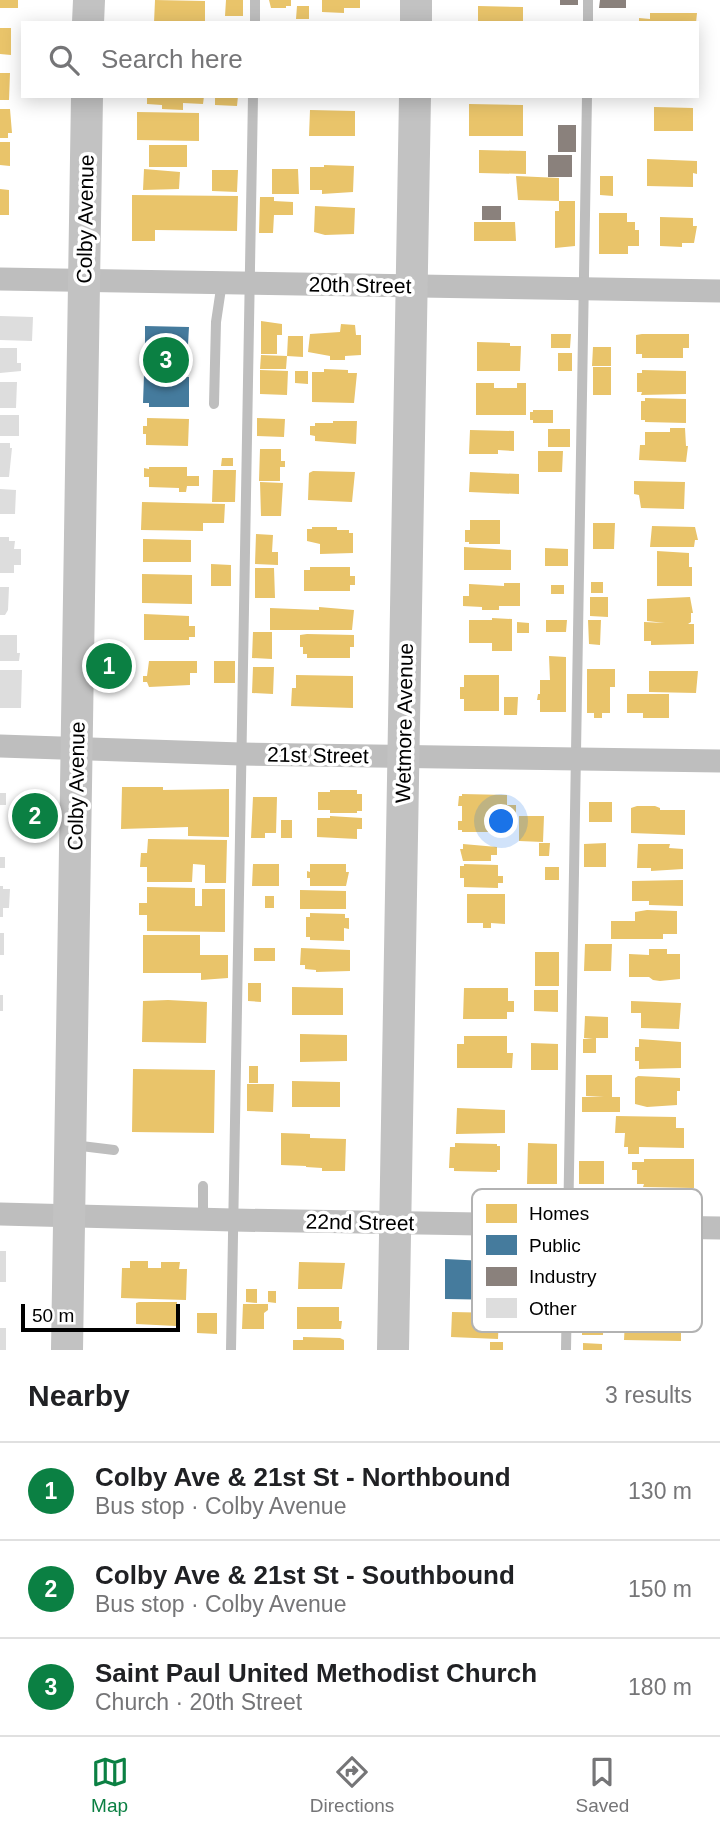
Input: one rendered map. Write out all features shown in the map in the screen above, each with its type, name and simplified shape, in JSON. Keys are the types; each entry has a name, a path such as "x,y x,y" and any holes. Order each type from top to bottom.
{"main road":[{"path":"88,21 89,0"},
{"path":"416,0 416,21"},
{"name":"Colby Avenue","path":"67,1350 87,98"},
{"name":"Wetmore Avenue","path":"393,1350 415,98"}],"street":[{"name":"20th Street","path":"0,279 720,290"},
{"name":"21st Street","path":"0,746 240,754 720,761"},
{"name":"22nd Street","path":"0,1214 472,1224"},
{"name":"22nd Street","path":"702,1228 720,1228"}],"lane":[{"path":"255,0 255,21"},
{"path":"588,0 588,21"},
{"path":"231,1350 253,98"},
{"path":"569,1189 587,98"},
{"path":"214,404 216,322 222,282"},
{"path":"70,1144 114,1150"},
{"path":"203,1186 203,1219"},
{"path":"566,1332 566,1350"}],"building: Homes":[{"path":"0,0 18,0 18,8 0,8"},
{"path":"155,0 205,1 205,21 154,21"},
{"path":"226,0 243,0 243,16 225,16"},
{"path":"269,0 291,0 291,6 271,8"},
{"path":"322,0 360,0 360,8 344,8 344,13 322,12"},
{"path":"297,6 309,6 309,19 296,19"},
{"path":"478,6 523,7 523,21 478,21"},
{"path":"650,13 697,13 696,21 639,21 639,18 650,19"},
{"path":"0,28 11,28 11,55 0,54"},
{"path":"0,73 10,73 9,100 0,100"},
{"path":"147,98 204,98 203,104 183,103 183,110 162,109 162,105 147,104"},
{"path":"215,98 238,98 237,106 215,105"},
{"path":"469,104 523,105 523,136 469,136"},
{"path":"654,107 693,108 693,131 654,131"},
{"path":"0,109 10,109 12,133 8,133 8,138 0,138"},
{"path":"310,110 355,111 355,136 309,136"},
{"path":"137,112 199,113 199,141 137,140"},
{"path":"0,142 10,142 10,166 0,165"},
{"path":"149,145 187,145 187,167 149,167"},
{"path":"479,150 526,151 526,174 479,173"},
{"path":"647,159 697,161 697,174 693,173 693,187 647,186"},
{"path":"354,166 353,192 322,194 322,190 310,190 310,167"},
{"path":"144,169 180,172 179,189 143,190"},
{"path":"272,169 298,169 299,194 272,194"},
{"path":"212,170 238,170 237,192 212,191"},
{"path":"516,176 559,178 559,201 518,200"},
{"path":"600,176 613,176 613,196 600,195"},
{"path":"0,189 9,190 9,215 0,215"},
{"path":"132,195 238,196 237,231 155,230 155,241 132,241"},
{"path":"260,197 293,202 293,215 274,215 273,233 259,233"},
{"path":"559,201 575,201 575,246 555,248 555,211 559,211"},
{"path":"315,206 355,208 354,234 325,235 314,232"},
{"path":"599,213 627,213 627,222 635,222 635,230 639,230 639,246 628,246 628,254 599,254"},
{"path":"660,217 693,218 693,226 697,226 694,243 682,243 682,247 660,246"},
{"path":"474,222 515,222 516,241 474,241"},
{"path":"261,321 282,324 282,335 277,335 277,354 261,354"},
{"path":"341,324 355,325 356,335 361,335 361,355 345,356 345,360 330,360 330,356 308,352 310,334 340,332"},
{"path":"551,334 571,334 570,348 551,348"},
{"path":"689,334 689,348 683,348 683,358 642,358 642,354 636,354 636,335"},
{"path":"288,336 303,336 303,357 287,356"},
{"path":"477,342 521,346 520,371 477,371"},
{"path":"593,347 611,347 611,366 592,366"},
{"path":"558,353 572,353 572,371 558,371"},
{"path":"261,355 287,356 286,369 260,369"},
{"path":"593,367 611,367 611,395 593,395"},
{"path":"324,369 357,373 354,403 312,402 312,372 324,372"},
{"path":"260,370 288,371 287,395 260,394"},
{"path":"642,370 686,371 686,394 641,395 642,392 637,392 637,373 642,373"},
{"path":"295,371 308,371 308,384 295,383"},
{"path":"476,383 494,383 494,388 517,388 517,383 526,383 526,415 476,415"},
{"path":"645,398 686,399 686,423 641,420 641,401 645,401"},
{"path":"553,410 553,423 533,423 533,420 530,420 530,412"},
{"path":"147,418 189,419 188,446 146,445 143,426 147,426"},
{"path":"257,418 285,419 284,437 257,436"},
{"path":"333,421 357,421 356,444 315,441 315,436 310,435 310,426"},
{"path":"670,428 685,428 688,446 686,462 639,460 640,445 645,445 645,432 670,432"},
{"path":"548,429 570,429 570,447 548,447"},
{"path":"470,430 514,431 514,451 469,454"},
{"path":"260,449 281,449 281,461 285,461 285,467 280,467 280,481 259,481"},
{"path":"538,451 563,451 562,472 538,472"},
{"path":"222,458 233,458 233,466 221,466"},
{"path":"187,467 187,476 199,476 199,486 187,486 186,492 179,492 179,488 149,487 149,477 144,477 144,468"},
{"path":"213,470 236,470 235,502 212,502"},
{"path":"355,472 352,502 308,500 309,473"},
{"path":"470,472 519,474 519,494 469,492"},
{"path":"634,481 685,482 684,509 641,508 639,495 634,494"},
{"path":"260,482 283,483 281,516 261,516"},
{"path":"142,502 225,504 224,523 203,523 203,531 141,530"},
{"path":"470,520 500,520 500,544 465,542 465,530 470,530"},
{"path":"593,523 615,523 614,549 593,549"},
{"path":"652,526 695,527 698,540 695,540 694,547 650,547"},
{"path":"312,527 349,530 349,533 353,533 353,553 320,554 320,544 307,541 307,529"},
{"path":"256,534 273,535 272,552 278,552 278,565 255,564"},
{"path":"143,539 191,540 191,562 143,562"},
{"path":"464,547 511,550 511,570 464,570"},
{"path":"545,548 568,549 568,566 545,566"},
{"path":"657,551 689,553 692,586 657,586"},
{"path":"211,564 231,565 231,586 211,586"},
{"path":"310,567 350,567 350,576 355,576 355,585 350,585 350,591 304,591 304,570 310,570"},
{"path":"255,568 274,568 275,598 255,598"},
{"path":"142,574 192,575 192,604 142,603"},
{"path":"591,582 603,582 603,593 591,593"},
{"path":"504,583 520,583 520,606 499,606 499,610 482,610 482,607 463,606 463,596 469,596 469,584 504,586"},
{"path":"551,585 564,585 564,594 551,594"},
{"path":"590,597 608,597 608,617 590,616"},
{"path":"690,597 693,613 688,624 694,624 694,644 651,645 651,641 644,641 644,622 665,623 647,621 647,599"},
{"path":"319,607 354,610 352,630 270,630 270,608 319,610"},
{"path":"144,614 189,616 189,626 195,626 195,637 189,637 189,640 144,640"},
{"path":"512,619 512,651 492,651 492,643 469,643 469,620"},
{"path":"546,620 567,620 566,632 546,632"},
{"path":"588,620 601,620 600,645 589,644"},
{"path":"517,622 529,623 529,633 517,633"},
{"path":"253,632 272,632 272,659 252,658"},
{"path":"300,635 354,635 350,658 307,658 307,654 303,654 303,647 300,647"},
{"path":"549,656 566,657 566,712 540,712 540,700 537,700 540,680 550,680"},
{"path":"149,661 197,661 197,673 190,673 190,685 149,687 147,682 143,682 143,676 147,676"},
{"path":"214,661 235,661 235,683 214,683"},
{"path":"253,667 274,667 273,694 252,693"},
{"path":"587,669 615,669 615,687 610,687 610,713 602,713 602,718 594,718 594,713 587,713"},
{"path":"649,671 698,671 696,693 649,692"},
{"path":"296,675 353,676 353,708 291,706"},
{"path":"464,675 499,675 499,711 464,711 460,687 464,687"},
{"path":"627,694 669,694 669,718 643,718 643,713 627,713"},
{"path":"504,697 518,697 517,715 504,715"},
{"path":"122,787 163,787 163,790 229,789 229,837 188,836 188,827 121,829"},
{"path":"357,790 357,794 362,794 362,811 330,813 330,810 318,810 318,792"},
{"path":"507,795 507,805 516,805 516,820 507,820 507,832 462,832 458,830 458,821 462,821 462,806 458,806 459,796"},
{"path":"253,797 277,797 276,833 265,833 265,838 251,838"},
{"path":"589,802 612,802 612,822 589,822"},
{"path":"637,806 685,810 685,835 631,833 631,808"},
{"path":"519,816 544,816 543,842 519,841"},
{"path":"317,818 362,818 362,829 357,829 357,839 317,837"},
{"path":"281,820 292,820 292,838 281,838"},
{"path":"148,839 227,840 226,883 205,883 205,865 193,864 192,882 147,882 147,867 140,867 141,853 147,853"},
{"path":"539,843 550,843 549,856 539,856"},
{"path":"606,843 606,867 584,867 584,844"},
{"path":"463,844 497,847 497,855 491,855 491,861 463,861 460,849 463,849"},
{"path":"638,844 670,844 669,848 683,849 683,869 651,871 651,868 637,868"},
{"path":"253,864 279,864 279,886 252,886"},
{"path":"310,864 346,864 346,872 349,872 346,886 310,886 307,871 310,872"},
{"path":"498,865 498,876 503,876 503,883 498,883 498,888 464,887 464,878 460,878 460,866"},
{"path":"545,867 559,867 559,880 545,880"},
{"path":"683,880 683,906 649,905 649,901 632,901 632,881"},
{"path":"147,887 195,888 195,906 202,906 202,889 225,889 225,932 147,931 147,915 139,915 139,903 147,903"},
{"path":"300,890 346,891 346,909 300,909"},
{"path":"467,894 505,894 505,924 491,923 491,928 483,928 483,923 467,923"},
{"path":"265,896 274,896 274,908 265,908"},
{"path":"677,911 677,934 663,934 663,939 611,939 611,921 635,921 635,912"},
{"path":"310,913 345,914 345,918 349,918 349,929 344,928 344,941 310,940 310,937 306,937 306,917 310,917"},
{"path":"143,935 200,935 200,955 228,955 228,978 201,980 201,973 143,973"},
{"path":"585,944 612,944 611,971 584,971"},
{"path":"254,948 275,948 275,961 254,961"},
{"path":"301,948 350,950 350,971 316,972 305,969 305,965 300,965"},
{"path":"649,949 667,949 667,954 680,954 680,979 660,981 649,977 629,977 629,954 649,955"},
{"path":"535,952 559,952 559,986 535,986"},
{"path":"248,983 261,983 261,1002 248,1001"},
{"path":"292,987 343,988 343,1015 292,1015"},
{"path":"464,988 508,988 508,1001 514,1001 514,1012 507,1012 507,1019 463,1019"},
{"path":"534,990 558,990 558,1012 534,1011"},
{"path":"143,1001 207,1002 206,1043 142,1042"},
{"path":"631,1001 681,1003 679,1029 641,1028 641,1013 631,1013"},
{"path":"585,1016 608,1017 608,1038 596,1038 596,1053 583,1053 583,1039 593,1039 584,1038"},
{"path":"300,1034 347,1035 347,1061 300,1062"},
{"path":"464,1036 507,1036 507,1053 513,1053 512,1068 457,1068 457,1044 464,1044"},
{"path":"639,1039 681,1042 681,1068 639,1069 639,1061 635,1061 635,1047 639,1047"},
{"path":"531,1043 558,1044 558,1070 531,1070"},
{"path":"249,1066 258,1066 258,1083 249,1083"},
{"path":"133,1069 215,1070 214,1133 132,1132"},
{"path":"586,1075 612,1075 612,1097 620,1097 620,1112 582,1112 582,1097 604,1097 586,1096"},
{"path":"635,1078 680,1078 677,1105 647,1107 635,1104"},
{"path":"292,1081 340,1082 340,1107 292,1107"},
{"path":"247,1084 274,1084 273,1112 247,1111"},
{"path":"457,1108 505,1110 505,1133 456,1134"},
{"path":"616,1116 676,1117 676,1128 684,1128 684,1148 639,1147 639,1154 628,1154 628,1147 624,1147 625,1133 615,1133"},
{"path":"281,1133 310,1134 310,1138 346,1139 345,1171 322,1171 322,1168 281,1165"},
{"path":"455,1143 497,1144 500,1146 500,1170 454,1171 454,1168 449,1168 450,1147 455,1147"},
{"path":"528,1143 557,1144 557,1184 527,1184"},
{"path":"644,1159 694,1159 694,1188 643,1187 644,1184 637,1184 637,1170 632,1170 632,1162 644,1162"},
{"path":"579,1161 604,1161 604,1184 579,1184"},
{"path":"130,1261 148,1261 148,1268 161,1268 161,1262 180,1262 179,1269 187,1269 186,1300 121,1298 122,1268 130,1268"},
{"path":"299,1262 345,1263 342,1289 298,1289"},
{"path":"246,1289 257,1289 257,1303 246,1302"},
{"path":"268,1291 276,1291 276,1303 268,1302"},
{"path":"177,1302 176,1326 136,1324 136,1303"},
{"path":"243,1304 268,1304 268,1310 264,1313 264,1329 242,1329"},
{"path":"297,1307 339,1307 341,1329 297,1329"},
{"path":"452,1312 472,1312 472,1332 498,1332 498,1339 451,1337"},
{"path":"197,1313 217,1313 217,1334 197,1333"},
{"path":"582,1332 603,1332 603,1335 582,1335"},
{"path":"624,1332 681,1332 681,1341 624,1340"},
{"path":"303,1337 340,1338 344,1340 344,1350 293,1350 293,1340 303,1340"},
{"path":"490,1342 503,1342 503,1350 490,1350"},
{"path":"583,1343 602,1344 602,1350 583,1350"}],"building: Public":[{"path":"145,326 189,327 188,345 183,345 182,377 189,377 189,407 149,407 149,403 143,403 144,375 149,375 149,345 145,345"},
{"path":"445,1259 472,1260 472,1299 445,1299"}],"building: Industry":[{"path":"560,0 578,0 578,5 560,5"},
{"path":"600,0 626,0 626,8 599,8"},
{"path":"558,125 576,125 576,152 558,152"},
{"path":"548,155 572,155 572,177 548,177"},
{"path":"482,206 501,206 501,220 482,220"}],"building: Other":[{"path":"0,316 33,317 32,341 0,340"},
{"path":"0,348 17,348 17,363 21,363 21,371 0,373"},
{"path":"0,382 17,382 16,408 0,408"},
{"path":"0,415 19,415 19,436 0,436"},
{"path":"0,443 10,443 12,448 9,477 0,477"},
{"path":"0,489 16,490 15,514 0,514"},
{"path":"0,537 9,537 9,541 15,541 14,549 21,549 21,565 14,565 14,573 0,573"},
{"path":"0,587 9,587 8,610 5,615 0,615"},
{"path":"0,635 17,635 19,661 0,661"},
{"path":"0,670 22,670 21,708 0,708"},
{"path":"0,793 6,793 6,805 0,805"},
{"path":"0,857 5,857 5,868 0,868"},
{"path":"0,886 10,889 9,908 3,908 3,917 0,917"},
{"path":"0,933 4,933 4,955 0,955"},
{"path":"0,995 3,995 3,1011 0,1011"},
{"path":"0,1251 6,1251 6,1282 0,1282"},
{"path":"0,1328 6,1328 6,1350 0,1350"}],"place":[{"name":"Saint Paul United Methodist Church","path":"166,360"},
{"name":"Colby Ave & 21st St - Northbound","path":"109,666"},
{"name":"Colby Ave & 21st St - Southbound","path":"35,816"}]}
